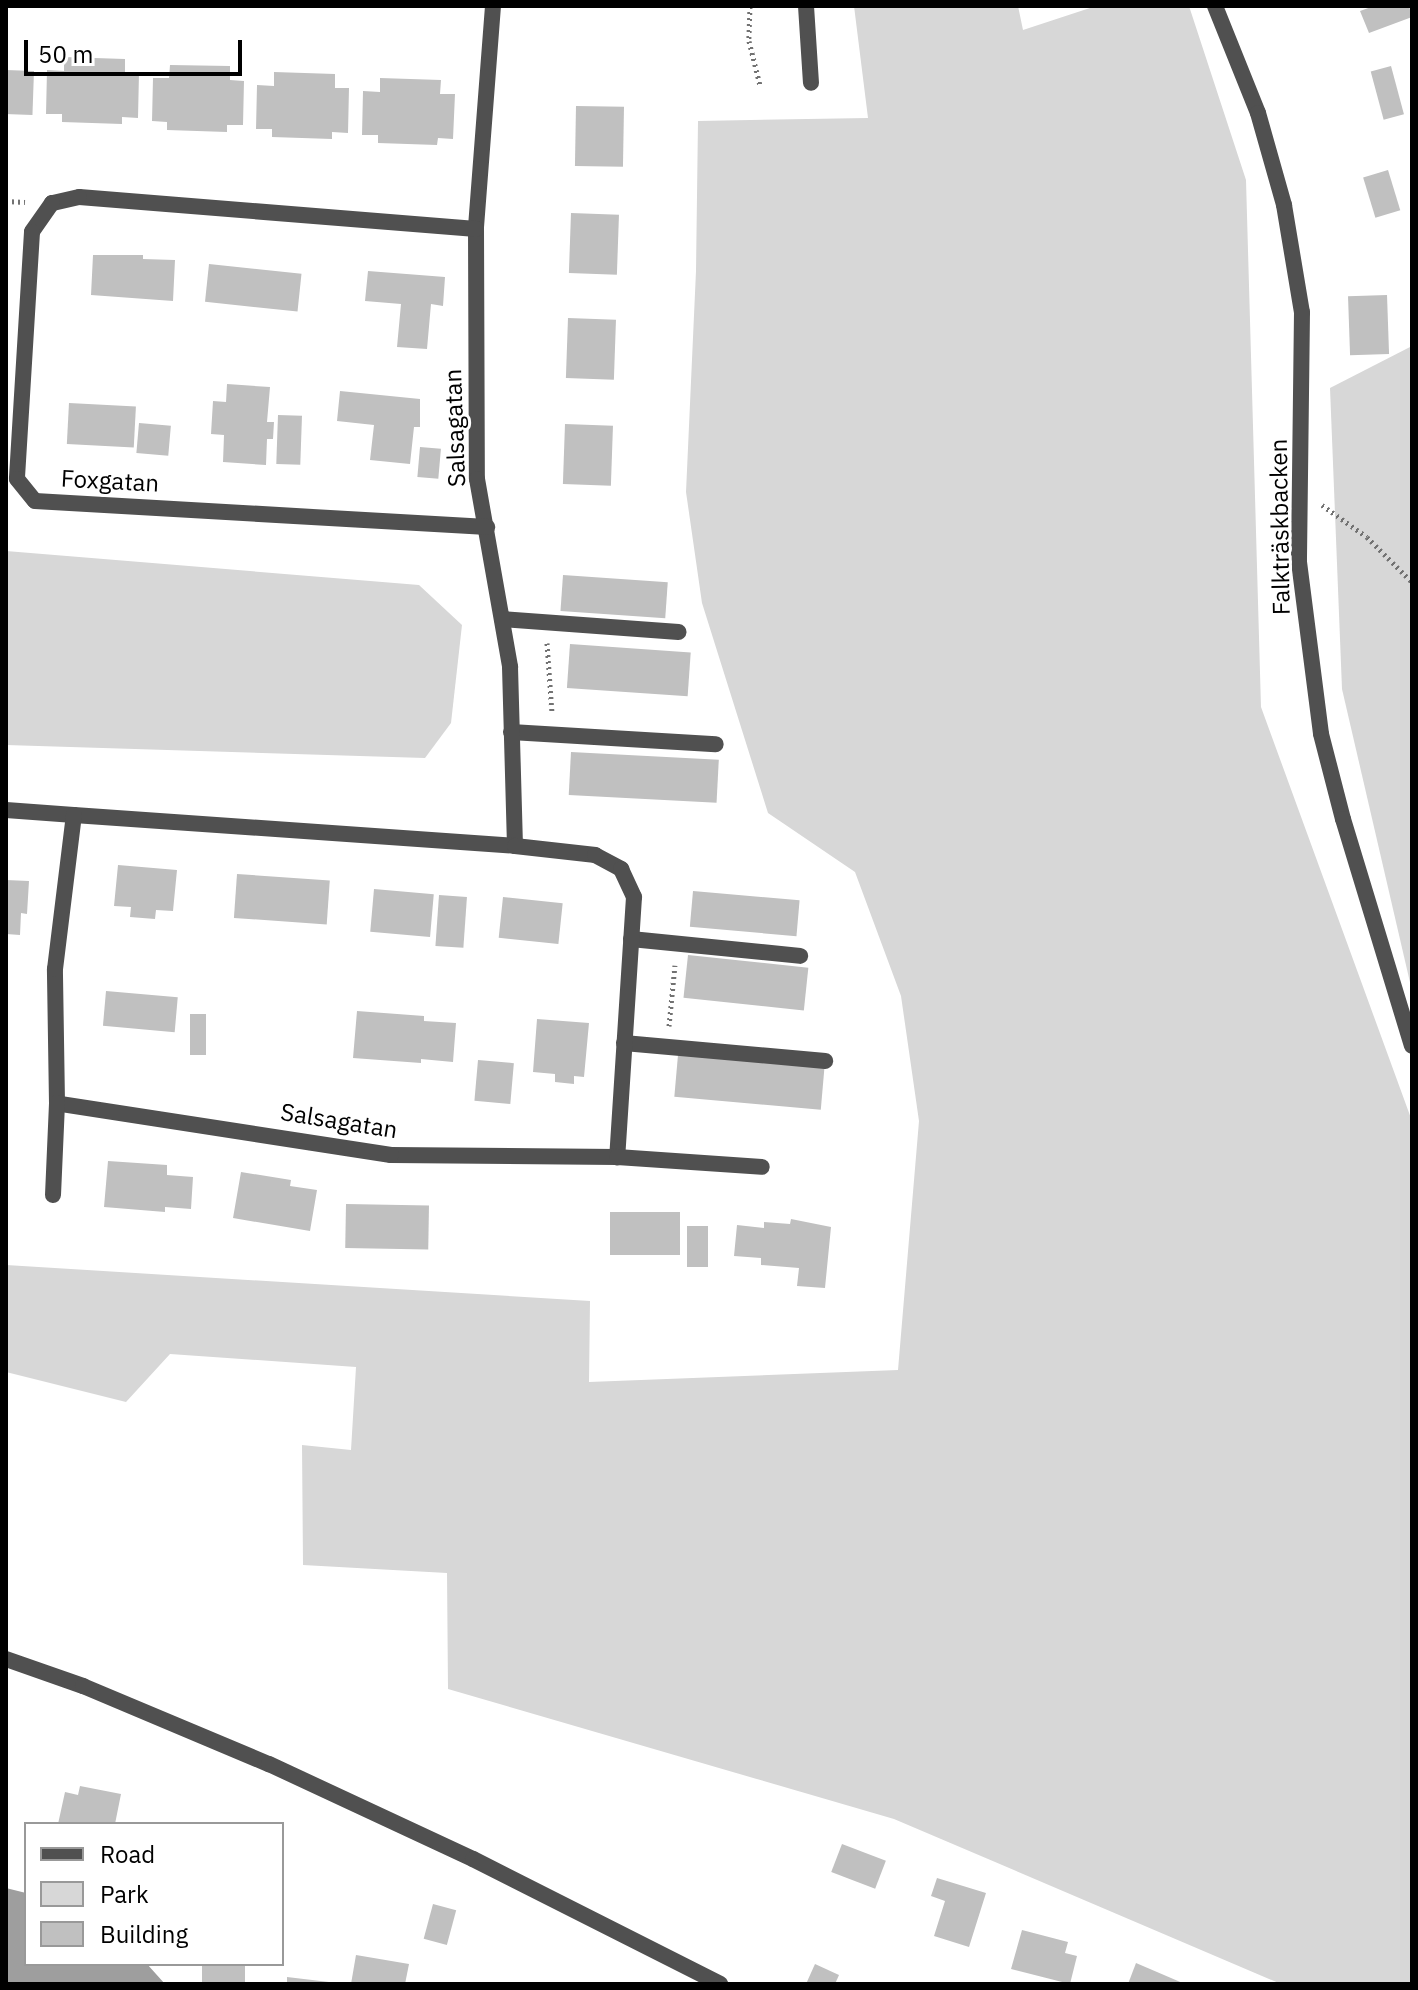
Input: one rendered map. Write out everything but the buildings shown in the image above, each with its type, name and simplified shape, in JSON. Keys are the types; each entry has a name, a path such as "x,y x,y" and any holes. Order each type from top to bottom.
{"street":[{"name":"Salsagatan","path":"493,6 476,229 477,479 510,667 515,846"},
{"path":"806,6 811,83"},
{"name":"Falkträskbacken","path":"1215,6 1258,113 1284,205 1302,312 1299,562 1321,734 1343,819 1412,1046"},
{"name":"Foxgatan","path":"476,229 79,197 52,203 32,232 17,479 35,501 487,527"},
{"path":"502,619 679,632"},
{"path":"511,732 716,744"},
{"path":"6,810 515,846 595,855 621,869 634,897 617,1157"},
{"path":"53,1195 57,1103 55,969 74,815"},
{"path":"631,939 800,956"},
{"path":"624,1043 825,1061"},
{"name":"Salsagatan","path":"57,1103 391,1155 617,1157 762,1167"},
{"path":"6,1659 83,1686 269,1764 473,1859 720,1984"}],"path":[{"path":"750,6 749,41 760,85"},
{"path":"1299,489 1367,537 1412,582"},
{"path":"544,622 552,684 552,735"},
{"path":"667,1047 677,944"}],"green space":[{"path":"854,6 1018,6 1023,30 1096,6 1189,6 1246,180 1261,707 1412,1121 1412,1984 1281,1984 894,1819 448,1689 447,1573 303,1565 302,1445 351,1450 356,1367 170,1354 126,1402 6,1372 6,1265 590,1301 589,1382 898,1370 919,1121 901,996 855,872 768,813 702,603 686,492 696,271 698,121 868,118"},
{"path":"1412,346 1412,991 1342,689 1330,388"},
{"path":"6,551 419,585 462,625 451,723 425,758 6,745"}],"shaded area":[{"path":"6,1888 24,1892 24,1966 149,1966 165,1984 6,1984"}]}
